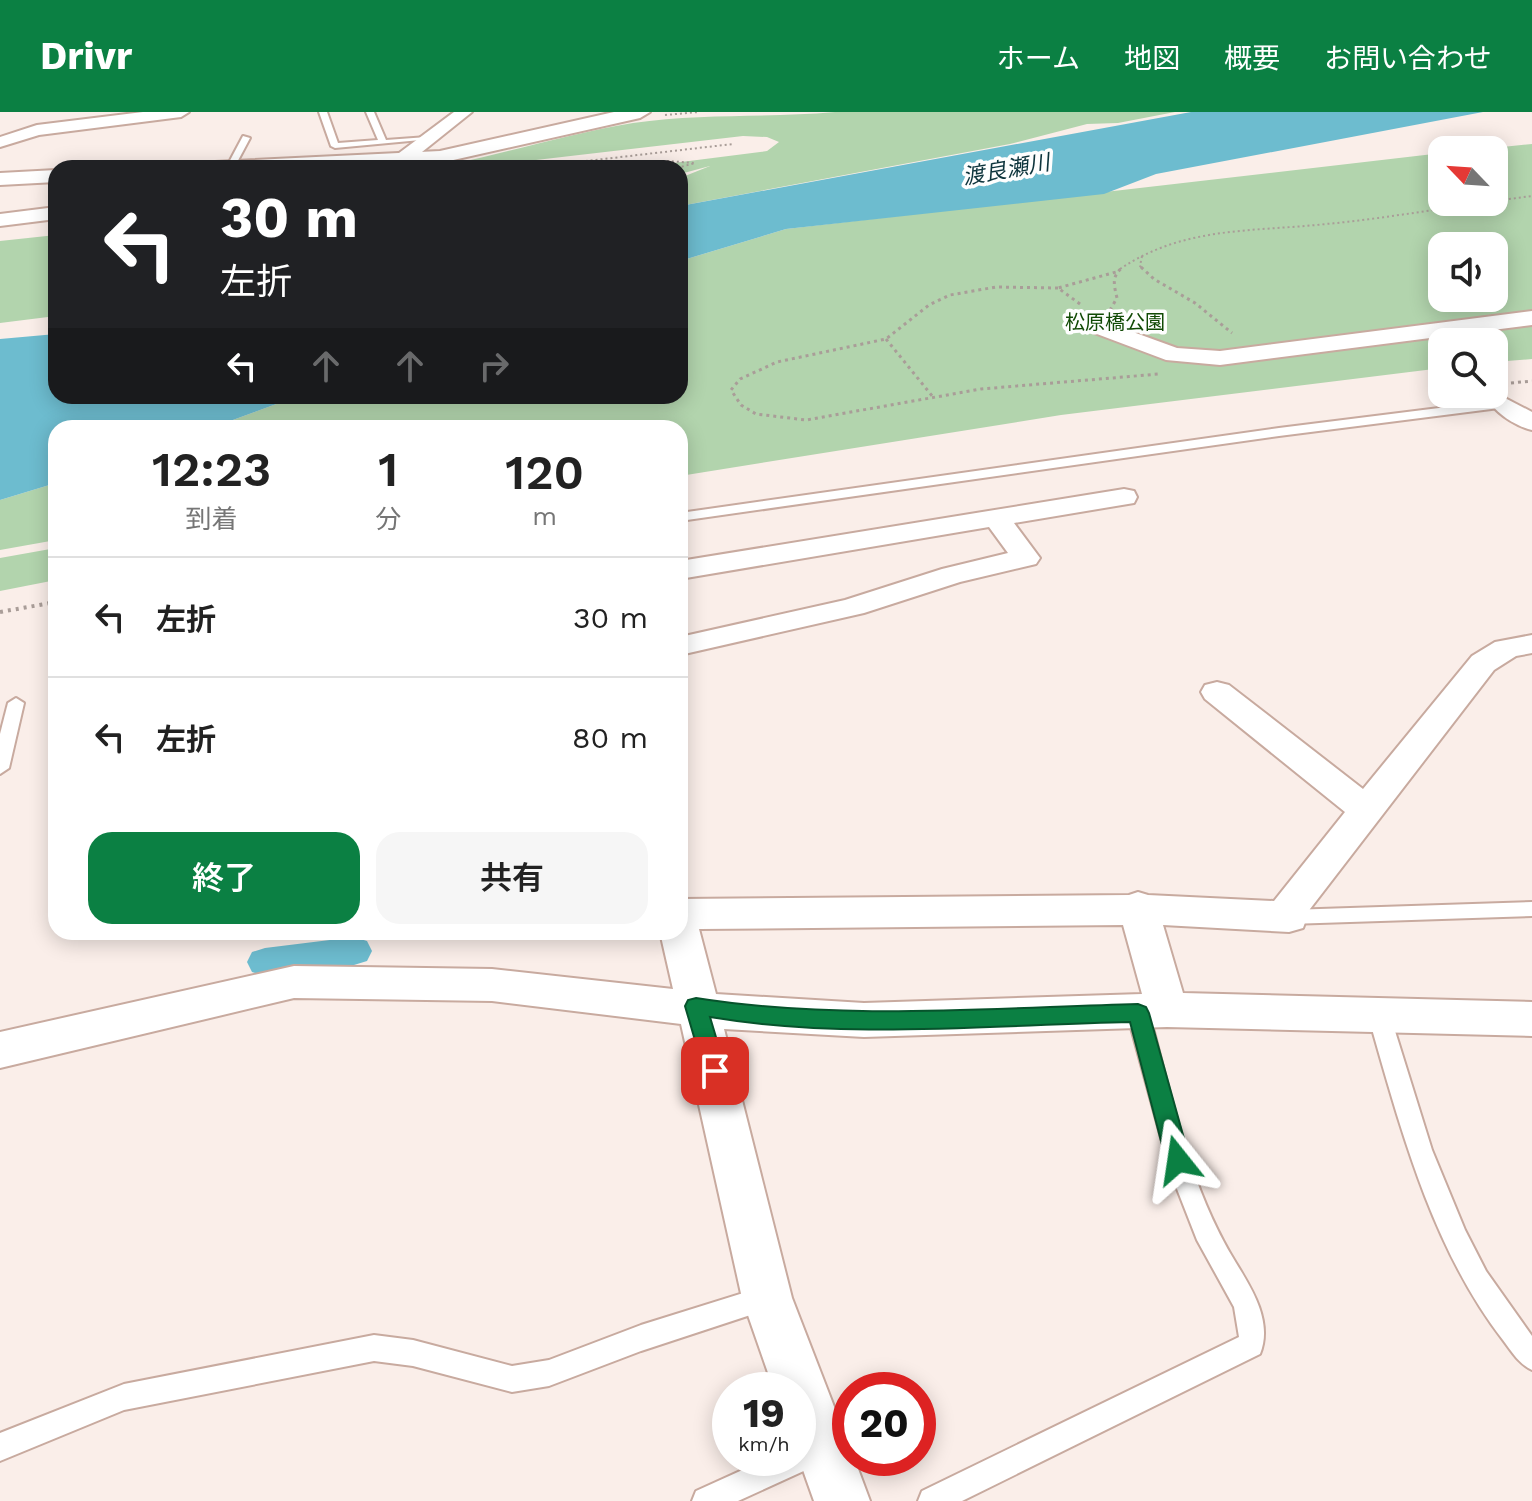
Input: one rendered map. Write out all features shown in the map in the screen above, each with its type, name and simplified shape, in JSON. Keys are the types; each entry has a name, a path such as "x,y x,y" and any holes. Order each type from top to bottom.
{"street":[{"path":"0,142 37,130 181,112"},
{"path":"387,158 427,139 464,112"},
{"path":"352,160 460,154 640,112"},
{"path":"0,179 48,176"},
{"path":"0,220 48,214"},
{"path":"1089,323 1164,352 1205,358 1239,357 1532,318"},
{"path":"1508,403 1532,401"},
{"path":"1508,407 1532,423"},
{"path":"688,569 1124,497"},
{"path":"688,644 853,607 952,575 1026,558 996,518"},
{"path":"688,914 854,914 1138,907 1289,917 1291,905 1483,663 1506,649 1531,644"},
{"path":"1217,692 1367,811"},
{"path":"1138,907 1152,1012"},
{"path":"682,940 696,1006 709,1043 767,1298 842,1501"},
{"path":"0,1050 294,982 492,985 696,1006 744,1014 864,1020 1152,1012 1532,1019"}],"lane":[{"path":"323,112 335,146 387,158 427,139"},
{"path":"370,112 387,158"},
{"path":"234,160 246,138"},
{"path":"688,516 1471,408"},
{"path":"0,768 16,703"},
{"path":"1289,917 1532,909"},
{"path":"932,1501 1251,1345 1254,1327 1248,1306 1202,1228 1178,1160 1152,1012"},
{"path":"1379,1015 1414,1133 1449,1226 1489,1296 1532,1357"},
{"path":"0,1447 124,1397 374,1348 413,1353 512,1379 549,1373 641,1338 767,1298"},
{"path":"706,1501 822,1448"}],"path":[{"path":"596,160 733,144"},
{"path":"1508,200 1532,196"},
{"path":"1205,358 1162,373 1120,381 996,388 825,419 795,420 756,413 734,401 731,390 734,382 766,364 886,339 903,329 936,300 964,292 989,288 1058,288 1116,272 1142,255 1173,241 1206,234 1313,226 1428,211"},
{"path":"1142,255 1140,266 1148,276 1190,298 1220,328 1234,333"},
{"path":"1058,288 1082,305 1089,323 1115,306 1117,298 1113,281 1116,272"},
{"path":"886,339 933,397"},
{"path":"0,612 48,603"}],"green space":[{"path":"835,112 1175,112 1118,123 1087,124 1010,144 688,204 688,175 710,166 688,172 688,161 767,151 779,142 767,137 743,136 535,160 470,160 633,123"},
{"name":"松原橋公園","path":"1532,144 1532,359 1508,361 1508,328 1428,328 1428,370 1061,415 688,475 688,420 233,420 276,404 688,404 688,259 786,229 1428,155 1428,216 1508,216 1508,146"},
{"path":"48,236 48,317 0,323 0,241"},
{"path":"48,485 48,541 0,550 0,500"},
{"path":"48,549 48,582 0,591 0,558"}],"water":[{"name":"渡良瀬川","path":"1191,112 1483,112 1156,174 1104,194 786,229 688,259 688,205"},
{"path":"48,335 48,404 276,404 233,420 48,420 48,485 0,500 0,339"}],"waterway":[{"path":"265,962 354,951"}],"route":[{"path":"715,1071 696,1006 744,1014 864,1020 1138,1013 1178,1160"}]}
